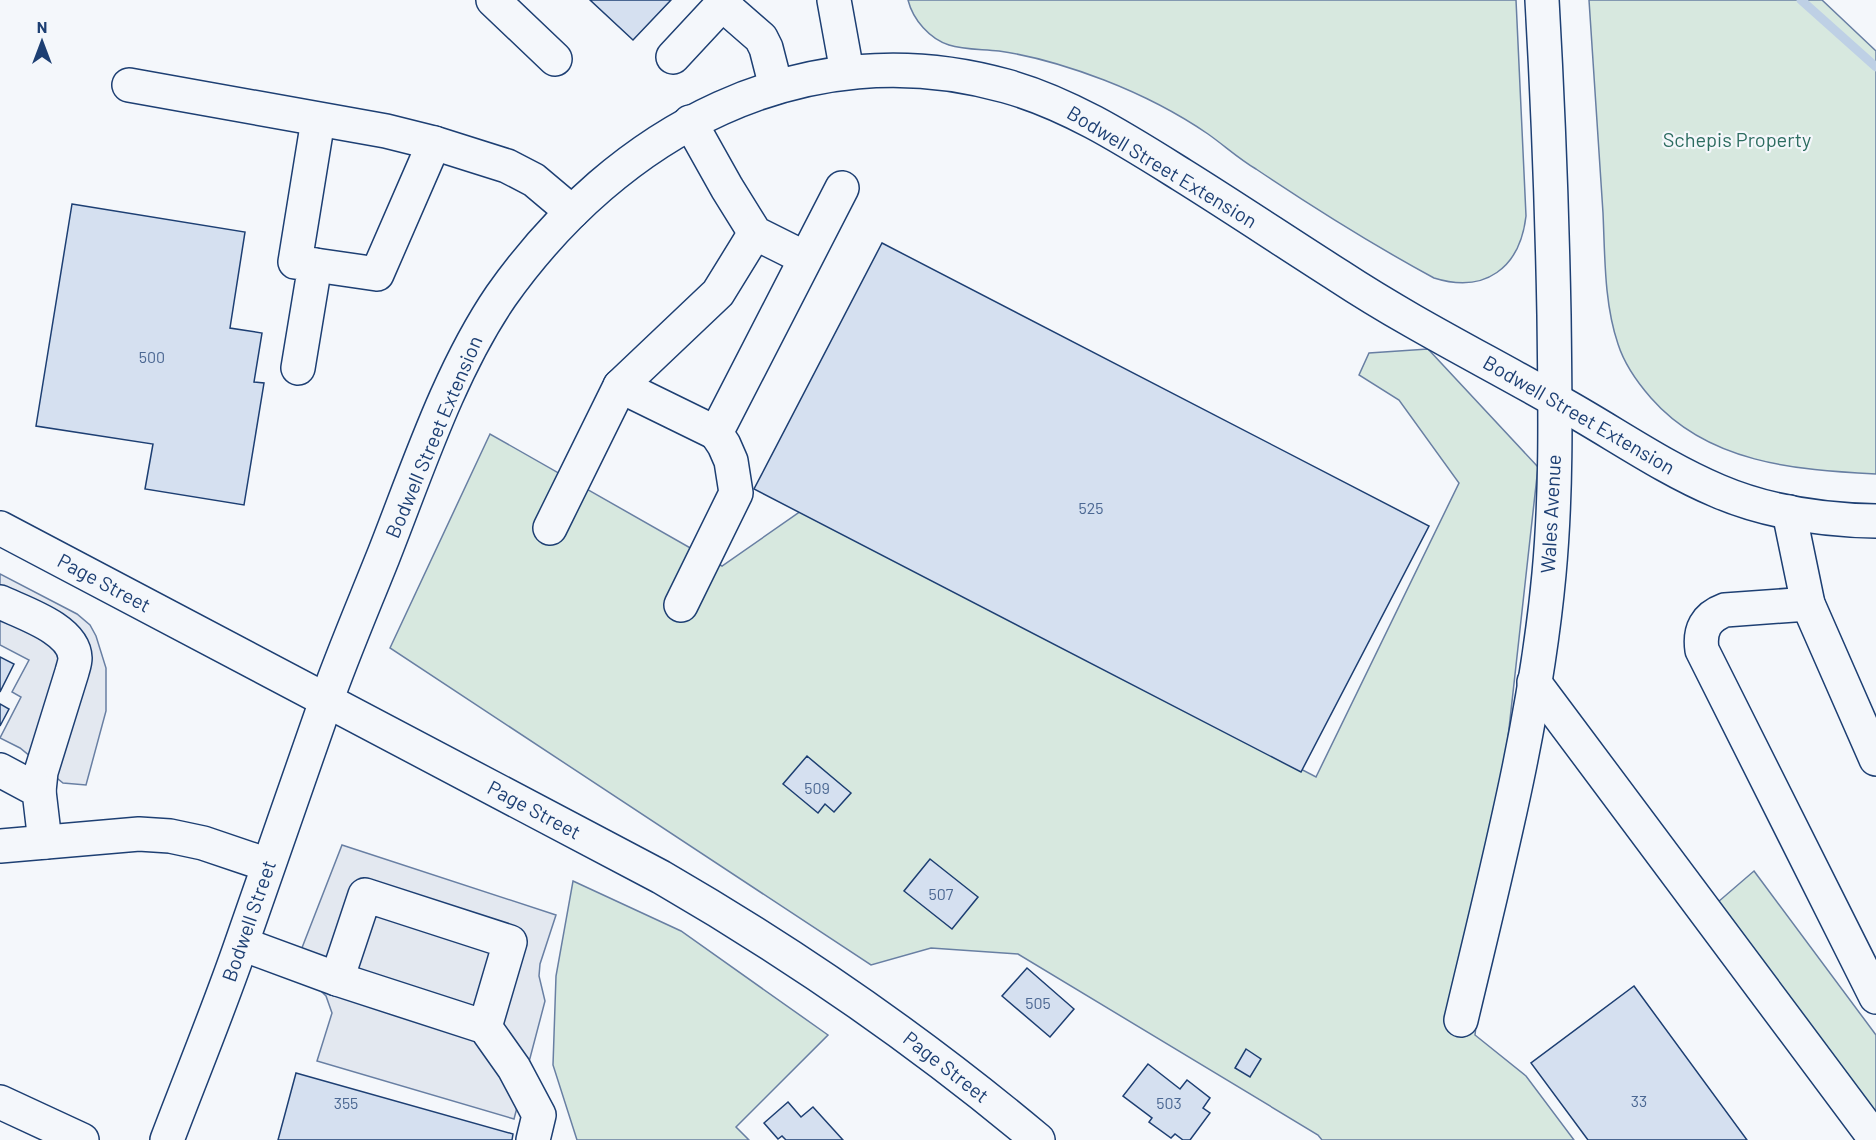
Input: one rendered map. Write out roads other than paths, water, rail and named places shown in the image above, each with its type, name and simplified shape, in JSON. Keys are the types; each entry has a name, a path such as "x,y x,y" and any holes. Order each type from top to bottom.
{"street":[{"path":"493,0 555,59"},
{"path":"834,0 847,72"},
{"name":"Wales Avenue","path":"1461,1020 1516,786 1534,681 1551,542 1555,399 1551,160 1542,0"},
{"path":"673,57 724,2 761,38 766,48 776,87"},
{"name":"Bodwell Street Extension","path":"326,700 433,429 458,373 501,297 532,257 593,192 638,155 690,122 724,105 776,87 860,70 918,70 983,80 1010,87 1063,107 1136,146 1381,303 1600,424 1656,460 1718,491 1762,506 1842,520 1876,521"},
{"path":"129,85 386,131 434,143 507,166 534,180 572,212"},
{"path":"318,120 295,262 377,274 434,143"},
{"path":"690,122 755,233 805,258"},
{"path":"716,433 842,188"},
{"path":"550,528 620,386 718,293 755,233"},
{"path":"298,368 315,265"},
{"path":"620,386 716,433 731,461 736,493 681,605"},
{"path":"1789,512 1808,604 1876,759"},
{"name":"Page Street","path":"0,528 714,907 886,1021 1038,1140"},
{"path":"0,602 60,631 70,644 75,657 41,772 39,791 45,842"},
{"path":"1808,604 1725,610 1714,614 1707,621 1701,633 1702,650 1876,997"},
{"path":"1534,681 1876,1140"},
{"name":"Bodwell Street","path":"167,1140 242,944 326,700"},
{"path":"0,770 39,791"},
{"path":"0,846 139,834 170,836 203,843 268,865"},
{"path":"337,979 365,895 510,942 485,1027"},
{"path":"242,944 337,979 485,1027 514,1068 539,1115 533,1140"},
{"path":"0,1102 82,1140"}],"waterway":[{"path":"1801,0 1876,67"}],"park label":[{"name":"Schepis Property","path":"1737,140"}]}
